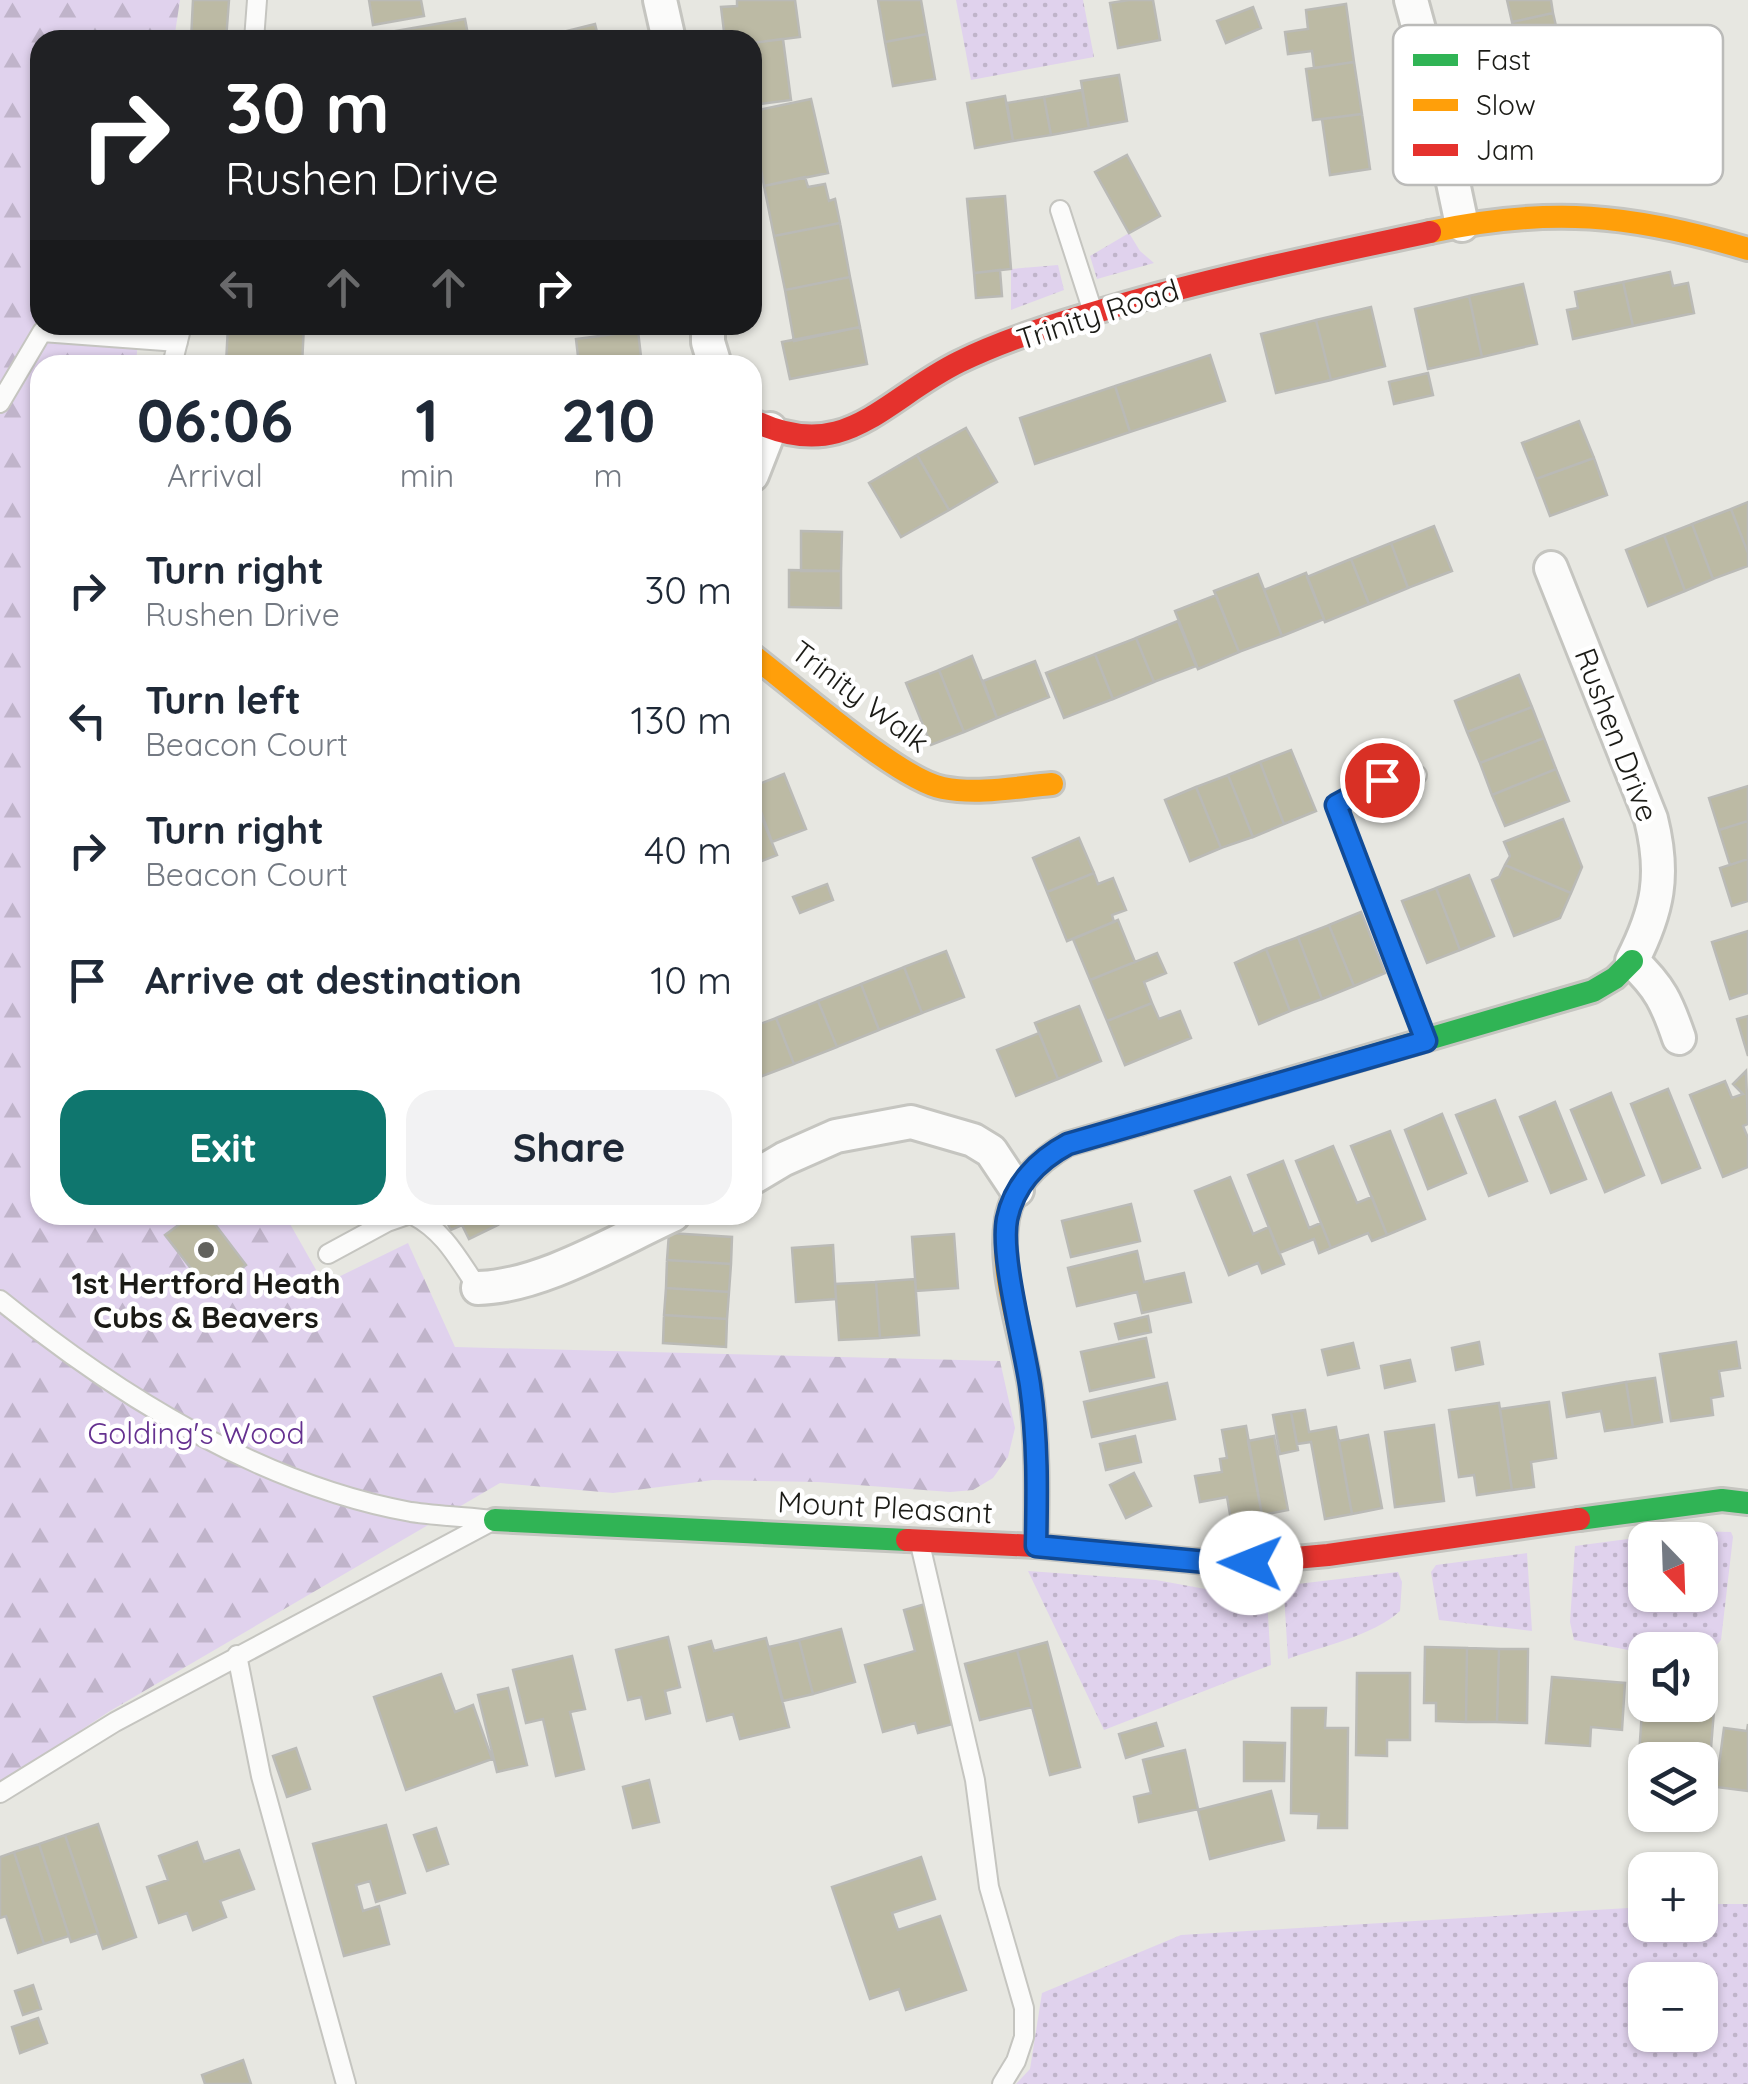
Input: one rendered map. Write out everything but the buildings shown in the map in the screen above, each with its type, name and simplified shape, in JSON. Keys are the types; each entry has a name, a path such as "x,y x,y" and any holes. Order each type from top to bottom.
{"street":[{"path":"660,0 666,30"},
{"path":"1411,0 1418,25"},
{"path":"1454,185 1462,225"},
{"name":"Trinity Road","path":"762,424 790,436 815,438 860,422 954,364 1093,312 1145,296 1462,225 1528,216 1585,215 1670,226 1748,249"},
{"name":"Rushen Drive","path":"1551,568 1651,819 1659,853 1659,884 1649,928 1632,962"},
{"name":"Trinity Walk","path":"762,663 900,769 940,788 980,792 1052,784"},
{"path":"1036,1546 1038,1459 1007,1246 1007,1220 1017,1190 1039,1162 1068,1144 1593,991 1616,978 1632,962 1655,982 1665,998 1679,1038"},
{"path":"762,1172 836,1136 911,1122 974,1140 991,1152 1017,1190"},
{"path":"478,1288 502,1288 530,1280 651,1225"},
{"name":"Mount Pleasant","path":"495,1520 1036,1546 1228,1564 1328,1555 1662,1507 1722,1500 1748,1503"}],"lane":[{"path":"255,30 257,0"},
{"path":"1060,210 1093,312"},
{"path":"0,403 40,335"},
{"path":"1416,775 1382,780 1336,805 1426,1041"},
{"path":"328,1254 381,1225"},
{"path":"432,1225 454,1249 478,1288"},
{"name":"Mount Pleasant","path":"0,1300 68,1355 145,1404 246,1457 335,1492 392,1507 495,1520"},
{"path":"0,1793 115,1722 495,1520"},
{"path":"919,1539 975,1780 989,1887 1024,2008 1024,2037 1002,2084"},
{"path":"236,1656 260,1776 346,2084"}],"green space":[{"name":"Golding's Wood","path":"0,0 180,0 176,30 30,30 30,335 138,335 137,355 30,355 30,1225 291,1225 324,1284 408,1243 455,1347 1000,1361 1015,1428 1008,1457 993,1478 973,1490 713,1480 613,1493 500,1483 110,1711 0,1784"},
{"path":"956,0 1083,0 1094,57 971,80"},
{"path":"1129,233 1140,251 1154,263 1097,279 1090,256"},
{"path":"1058,265 1064,290 1011,310 1011,269"},
{"path":"1718,1532 1731,1532 1718,1643 1718,1632 1628,1632 1628,1650 1574,1640 1570,1622 1575,1546 1628,1539 1628,1612 1718,1612"},
{"path":"1527,1553 1532,1631 1439,1620 1431,1572 1436,1565"},
{"path":"1028,1571 1156,1580 1211,1590 1262,1589 1267,1599 1271,1665 1104,1730"},
{"path":"1398,1572 1402,1582 1400,1611 1389,1620 1362,1634 1288,1659 1284,1594 1289,1585"},
{"path":"1718,1904 1748,1904 1748,2084 1016,2084 1030,2069 1042,1993 1181,1935 1628,1908 1628,1942 1718,1942"}],"traffic: fast":[{"path":"1140,1123 1593,991 1615,978 1632,961"},
{"path":"1579,1519 1722,1500 1748,1503"},
{"path":"495,1520 907,1540"}],"traffic: slow":[{"path":"1430,232 1514,219 1590,218 1666,228 1748,249"},
{"path":"762,663 874,751 924,781 970,791 1052,784"},
{"path":"1036,1546 1034,1426 1030,1386 1008,1282 1007,1219 1021,1185 1057,1151 1067,1144 1140,1123"}],"traffic: jam":[{"path":"762,424 813,436 838,432 884,409 959,362 1033,332 1189,286 1430,232"},
{"path":"907,1540 1036,1546 1228,1564 1328,1555 1579,1519"}],"place":[{"name":"1st Hertford Heath Cubs & Beavers","path":"206,1250"}],"route":[{"path":"1251,1563 1036,1546 1038,1459 1007,1246 1007,1220 1017,1190 1039,1162 1068,1144 1426,1041 1336,805 1382,780"}]}
